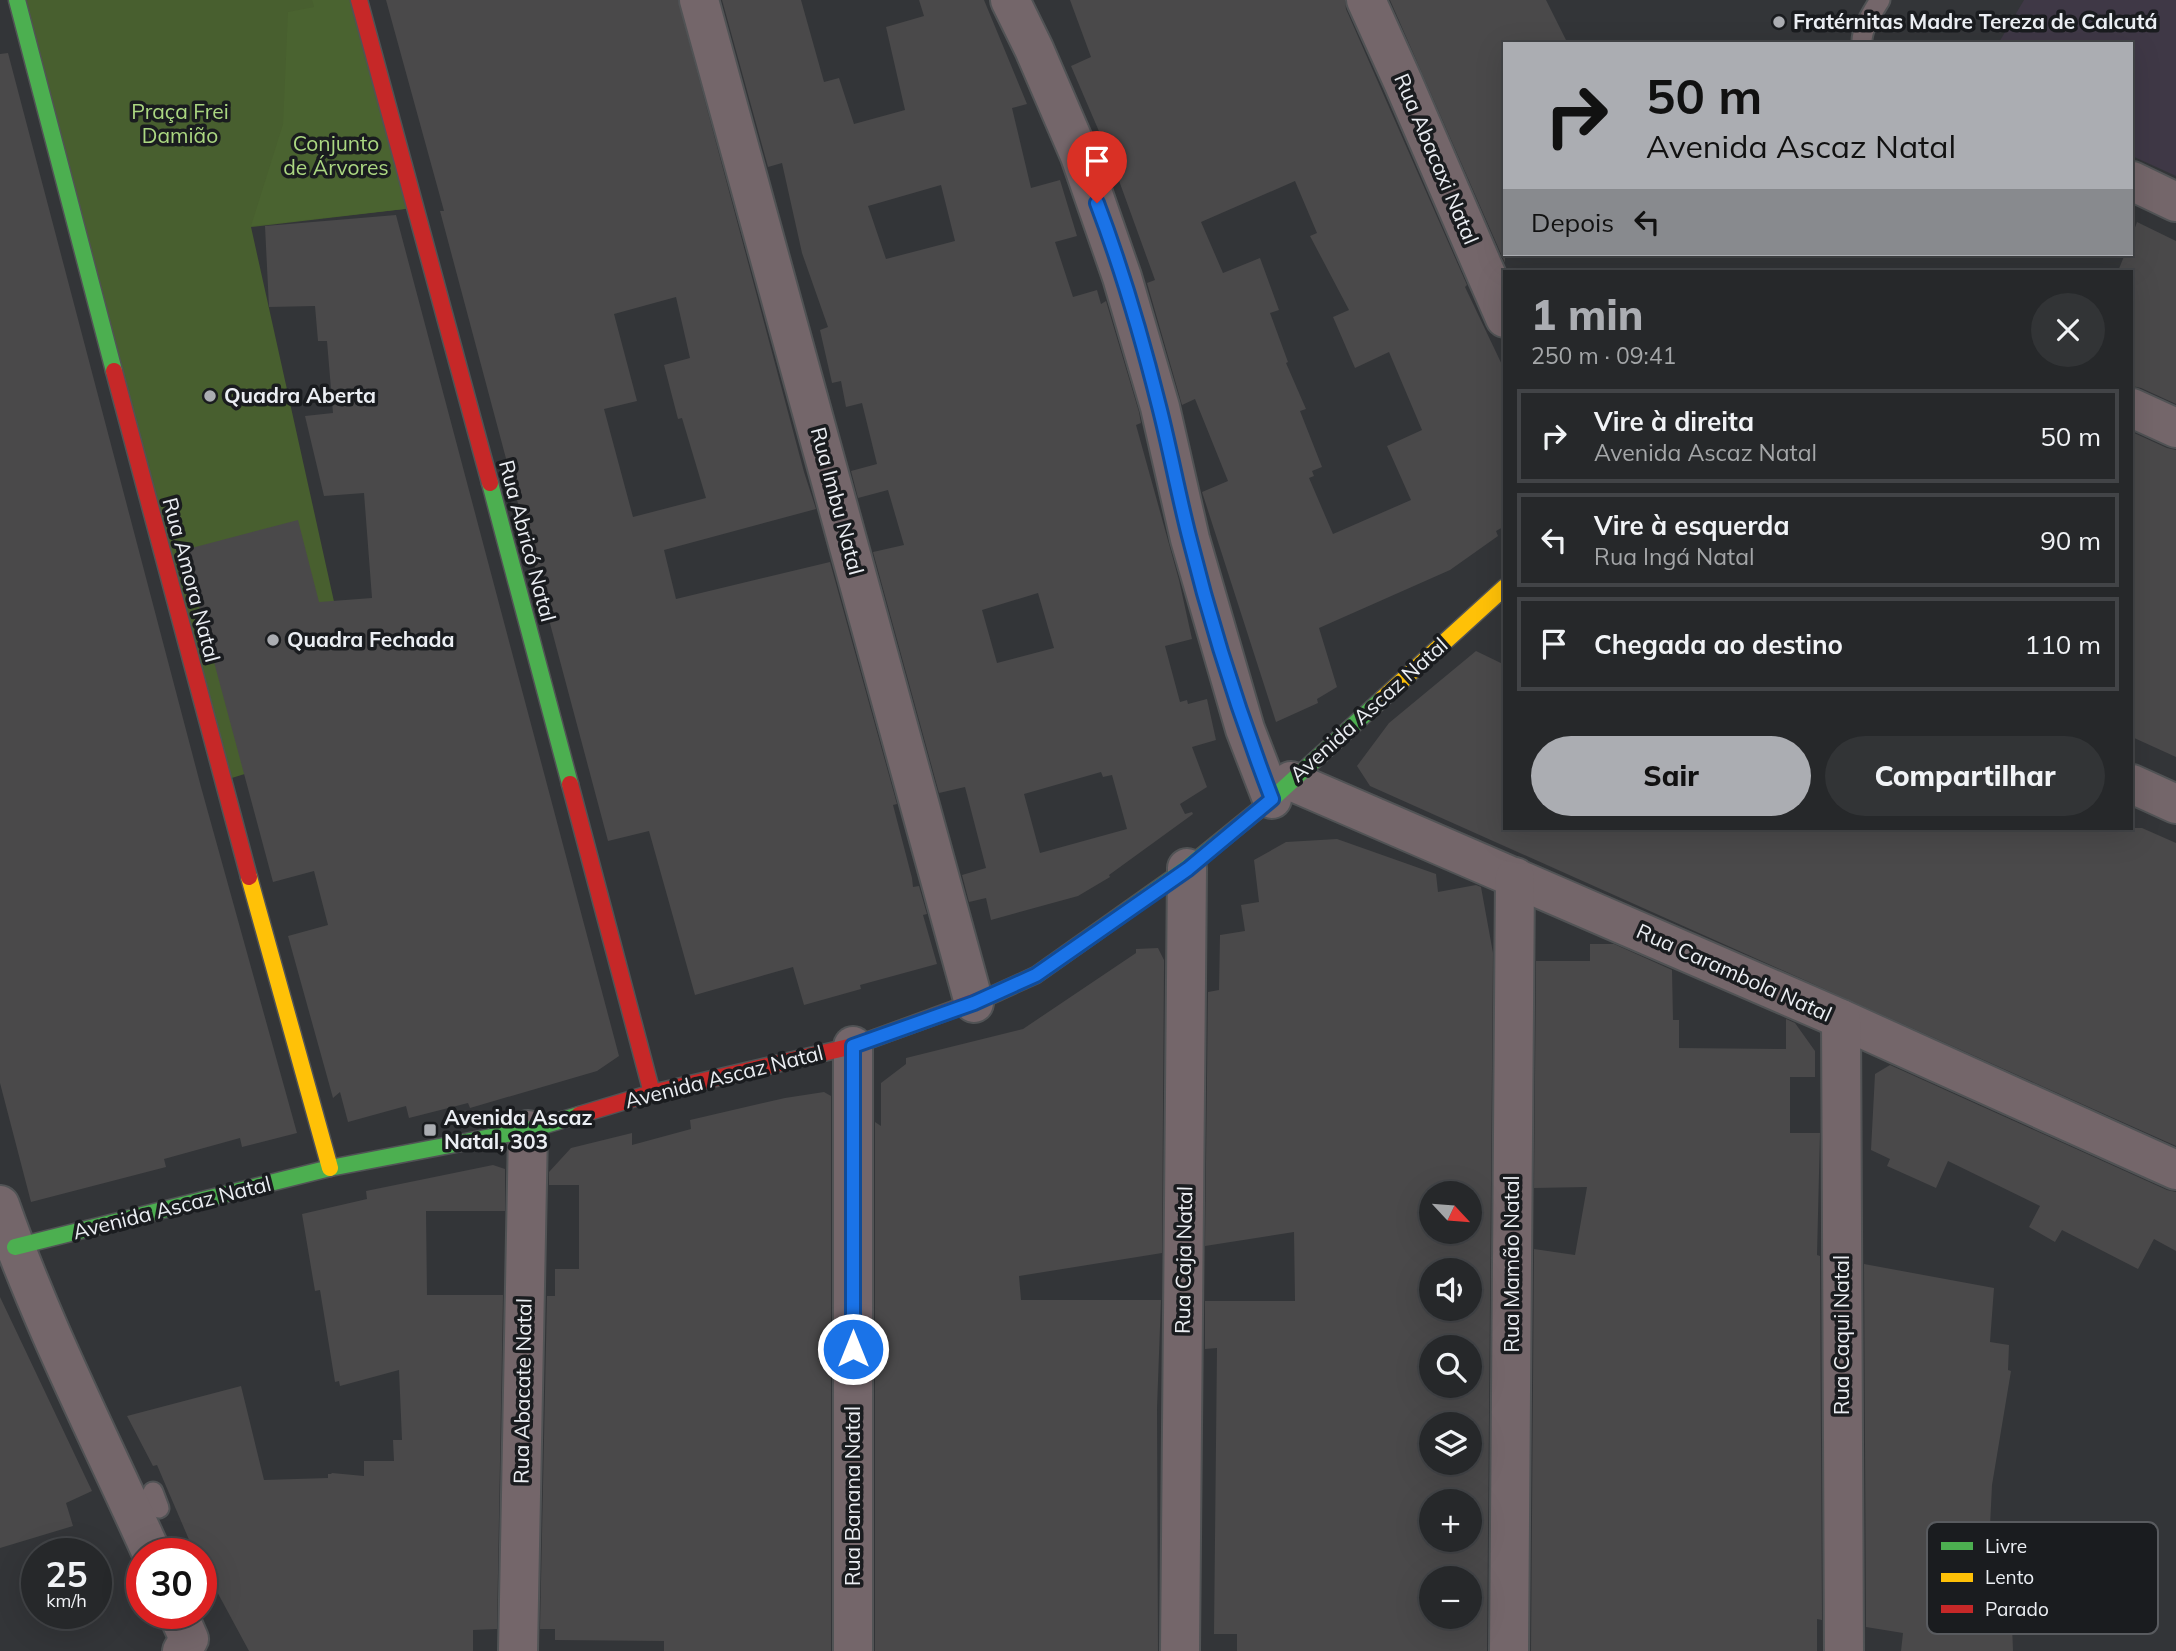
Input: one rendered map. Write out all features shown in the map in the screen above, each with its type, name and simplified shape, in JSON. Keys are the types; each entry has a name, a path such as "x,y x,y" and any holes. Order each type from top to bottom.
{"street":[{"name":"Rua Amora Natal","path":"17,0 222,781 330,1168"},
{"name":"Rua Abricó Natal","path":"359,0 652,1093"},
{"name":"Rua Imbu Natal","path":"699,0 974,1003"},
{"path":"1010,0 1080,156 1122,276 1160,407 1193,551 1245,729 1281,790"},
{"name":"Rua Abacaxi Natal","path":"1366,0 1503,313"},
{"path":"2133,181 2176,202"},
{"path":"2133,408 2176,428"},
{"name":"Avenida Ascaz Natal","path":"15,1247 330,1168 527,1130 652,1093 853,1046 974,1003 1036,975 1188,869 1281,790 1503,589"},
{"path":"2133,784 2176,804"},
{"name":"Rua Carambola Natal","path":"1281,790 1515,877 2176,1170"},
{"name":"Rua Caja Natal","path":"1180,1651 1188,869"},
{"name":"Rua Mamão Natal","path":"1509,1651 1515,877"},
{"name":"Rua Caqui Natal","path":"1841,1020 1844,1651"},
{"name":"Rua Banana Natal","path":"853,1046 853,1651"},
{"name":"Rua Abacate Natal","path":"518,1651 527,1130"},
{"path":"0,1205 15,1247 98,1440 138,1491 148,1538"}],"lane":[{"path":"1862,42 1870,17 1880,0"}],"shaded area":[{"path":"2024,0 2176,0 2176,176 2133,156 2133,42 1999,42"}],"green space":[{"name":"Praça Frei Damião","path":"17,0 358,0 413,208 251,227 364,737 222,781"},
{"name":"Conjunto de Árvores","path":"312,0 352,0 413,208 251,226 283,124 288,12 314,7"}],"building":[{"path":"386,0 678,0 816,509 664,550 676,599 830,562 897,804 893,805 913,887 919,886 927,914 923,915 937,964 860,985 861,989 804,1005 793,967 695,995 649,831 608,841 440,211 444,211","holes":["676,297 690,358 664,365 678,419 682,418 706,498 633,517 604,409 637,401 614,314"]},
{"path":"722,0 801,0 824,82 839,78 854,124 905,110 886,27 924,16 919,0 984,0 1027,104 1012,108 1031,188 1060,180 1077,236 1055,242 1073,297 1097,290 1101,304 1106,301 1139,412 1141,423 1136,425 1179,580 1192,639 1165,646 1180,702 1187,700 1188,704 1207,699 1216,740 1192,747 1207,787 1180,804 1185,814 1193,814 1109,875 1110,877 1078,896 991,920 986,898 969,902 962,875 986,868 965,787 939,793 873,552 904,545 888,490 858,498 851,471 877,464 862,403 846,407 841,381 832,383 820,330 828,327 802,253 782,163 768,167","holes":["941,185 955,241 886,259 868,206","1038,593 1054,648 997,663 982,610","1101,772 1103,777 1112,775 1127,829 1040,853 1024,794"]},
{"path":"1070,0 1345,0 1346,9 1467,285 1465,287 1503,367 1503,527 1496,531 1498,536 1450,570 1319,628 1337,687 1317,699 1318,703 1276,722 1202,492 1228,481 1195,399 1182,405 1147,283 1155,280 1113,164 1071,66 1091,57","holes":["1295,181 1317,233 1310,236 1349,310 1333,317 1355,368 1389,352 1422,430 1387,446 1411,500 1333,534 1309,478 1314,476 1312,471 1322,467 1300,411 1306,409 1286,363 1288,362 1270,313 1279,310 1260,258 1223,273 1201,222"]},
{"path":"1390,0 1546,0 1567,42 1503,42 1505,263"},
{"path":"8,53 201,787 297,1133 242,1147 240,1138 164,1159 166,1167 31,1202 0,1083 0,54"},
{"path":"396,215 619,1056 597,1071 470,1108 468,1103 409,1118 406,1106 348,1122 340,1092 333,1098 288,936 328,925 314,871 273,882 184,550 298,520 319,602 372,598 364,493 324,496 305,416 333,413 327,341 318,341 315,306 269,307 265,226"},
{"path":"2137,222 2176,241 2176,404 2133,386 2133,270 2118,270 2124,256 2133,256 2133,233"},
{"path":"2133,432 2176,450 2176,757 2133,737"},
{"path":"1476,651 1503,664 1503,830 2142,828 2176,843 2176,1146 1370,786 1357,766 1389,723"},
{"path":"1337,839 1436,874 1438,892 1476,885 1481,887 1493,953 1487,1651 1237,1651 1237,1634 1214,1634 1217,1348 1205,1349 1205,1301 1295,1301 1294,1232 1205,1246 1208,992 1219,990 1220,935 1245,931 1241,905 1259,902 1254,860 1286,842"},
{"path":"1590,944 1614,944 1672,970 1673,1020 1679,1020 1679,1048 1786,1049 1786,1019 1795,1023 1815,1051 1815,1077 1790,1077 1790,1133 1820,1133 1817,1255 1820,1256 1822,1620 1817,1619 1817,1651 1531,1651 1534,1249 1575,1255 1587,1187 1534,1188 1536,961 1590,961"},
{"path":"1158,948 1164,960 1162,1253 1019,1276 1021,1300 1161,1300 1157,1408 1158,1651 875,1651 875,1122 881,1126 881,1083 906,1064 906,1058 1023,1029 1136,953 1136,949"},
{"path":"1890,1065 2176,1192 2176,1251 2154,1239 2138,1269 2062,1230 2055,1242 2029,1227 2040,1206 1948,1161 1936,1188 1887,1166 1890,1159 1871,1150 1875,1074"},
{"path":"824,1092 831,1096 831,1651 664,1651 664,1641 555,1640 555,1629 540,1629 547,1296 555,1296 555,1269 579,1269 579,1185 549,1185 549,1172 571,1148 632,1133 632,1145 691,1129 690,1120 785,1098"},
{"path":"493,1165 505,1169 505,1211 426,1211 427,1295 503,1295 497,1629 473,1630 473,1651 249,1651 217,1592 217,1538 188,1538 157,1465 153,1466 127,1416 241,1386 264,1480 328,1478 328,1474 332,1473 364,1476 364,1461 394,1461 393,1440 402,1440 399,1370 340,1386 339,1381 335,1382 320,1290 315,1291 302,1214 367,1199 366,1191"},
{"path":"1864,1264 1994,1288 1990,1342 2009,1345 2008,1370 2011,1371 1992,1485 1990,1522 1927,1522 1927,1634 2012,1634 2013,1651 1901,1651 1903,1633 1866,1627"},
{"path":"0,1297 92,1491 66,1503 73,1526 33,1538 21,1538 21,1542 0,1548"}],"traffic: fast":[{"path":"17,0 114,371"},
{"path":"490,483 570,784"},
{"path":"990,996 1036,975 1187,868 1272,799 1382,699"},
{"path":"15,1247 330,1168 528,1130 579,1115"}],"traffic: slow":[{"path":"1382,699 1503,589"},
{"path":"249,877 330,1168"}],"traffic: jam":[{"path":"359,0 490,483"},
{"path":"114,371 249,877"},
{"path":"570,784 652,1093"},
{"path":"579,1115 652,1093 853,1046 990,996"}],"place":[{"name":"Fratérnitas Madre Tereza de Calcutá","path":"1779,22"},
{"name":"Quadra Aberta","path":"210,396"},
{"name":"Quadra Fechada","path":"273,640"},
{"name":"Avenida Ascaz Natal, 303","path":"430,1130"}],"route":[{"path":"853,1349 853,1046 974,1003 1036,975 1188,869 1272,799 1245,729 1190,539 1160,407 1122,276 1097,203"}]}
